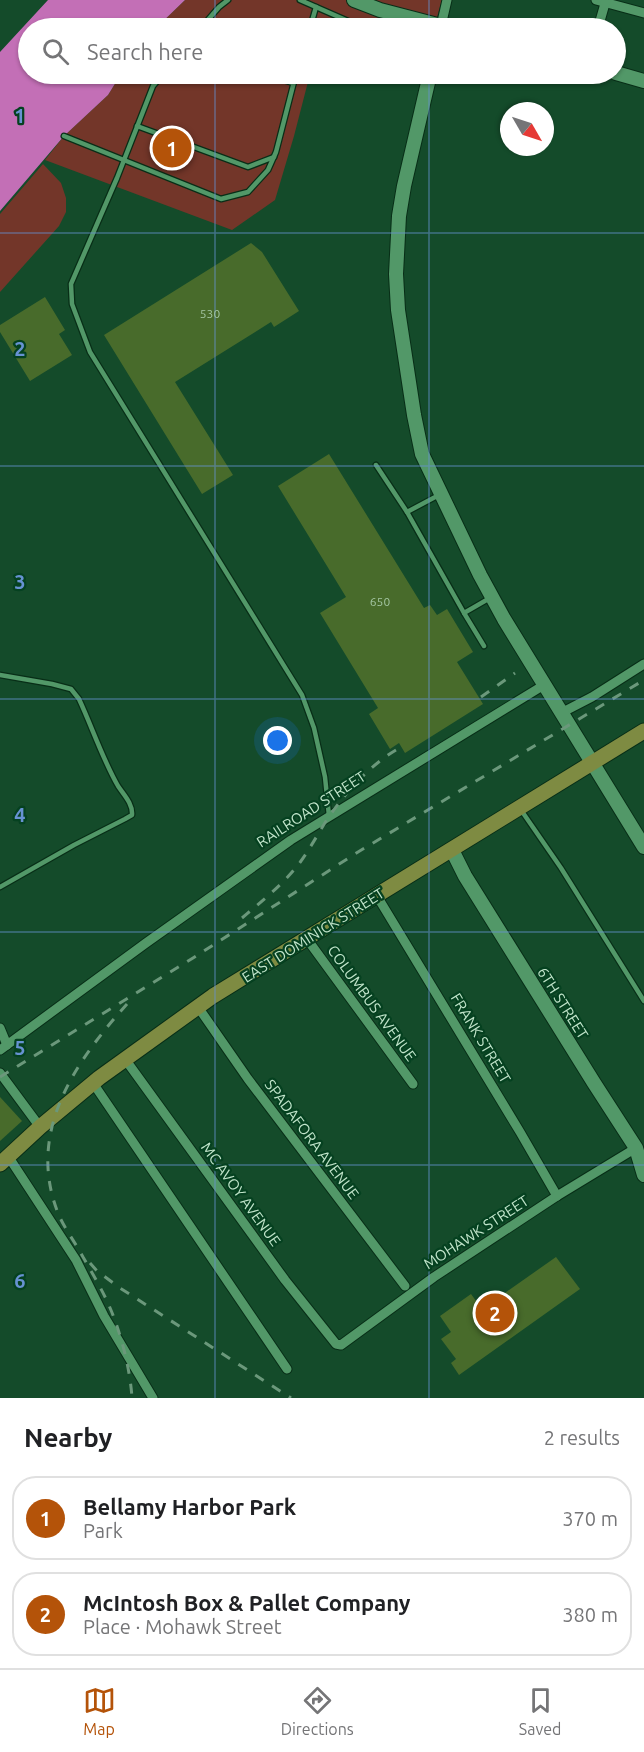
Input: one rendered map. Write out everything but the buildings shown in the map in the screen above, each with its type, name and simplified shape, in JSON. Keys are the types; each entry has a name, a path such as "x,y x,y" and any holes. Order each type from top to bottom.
{"main road":[{"name":"EAST DOMINICK STREET","path":"4,1160 93,1083 198,1007 644,731"}],"street":[{"path":"354,0 411,18"},
{"path":"445,18 447,0"},
{"path":"600,18 603,1 644,13"},
{"path":"626,76 644,81"},
{"path":"428,84 404,186 399,216 396,274 398,310 422,454 492,597 644,847"},
{"path":"561,713 592,697 644,664"},
{"name":"RAILROAD STREET","path":"3,1047 68,1002 146,942 291,840 544,685"},
{"name":"6TH STREET","path":"452,850 465,876 636,1148 644,1175"},
{"name":"FRANK STREET","path":"377,896 557,1196"},
{"name":"COLUMBUS AVENUE","path":"307,939 413,1084"},
{"name":"SPADAFORA AVENUE","path":"198,1007 248,1079 405,1286"},
{"path":"0,1028 3,1047"},
{"name":"MC AVOY AVENUE","path":"125,1059 285,1280 336,1344"},
{"path":"0,1073 40,1127"},
{"path":"93,1083 287,1369"},
{"name":"MOHAWK STREET","path":"336,1344 341,1345 434,1277 557,1196 636,1148"},
{"path":"4,1160 76,1260 104,1316 153,1398"}],"lane":[{"path":"210,18 228,0"},
{"path":"300,0 341,18"},
{"path":"313,18 316,7"},
{"path":"155,84 71,284 72,304 90,351 302,695 314,728 325,777 329,816"},
{"path":"64,136 221,199 248,192 268,170 274,157 293,84"},
{"path":"137,126 248,167 274,157"},
{"path":"376,465 407,512 484,646"},
{"path":"407,512 441,494"},
{"path":"464,613 492,597"},
{"path":"0,675 71,689 79,699 117,784 133,812 125,819 0,887"},
{"path":"520,808 561,868 644,1001"}],"shaded area":[{"path":"48,0 185,0 166,18 31,18"},
{"path":"185,0 442,0 436,18 166,18"},
{"path":"18,32 18,84 115,84 108,95 64,136 0,211 0,52"},
{"path":"115,84 307,84 275,200 232,230 45,160 64,136 108,95"},
{"path":"43,164 61,183 66,198 66,212 59,226 0,292 0,214"}],"railway":[{"path":"481,697 515,673"},
{"path":"0,1077 193,958 358,852 644,680"},
{"path":"242,918 295,869 350,789 367,772 396,750"},
{"path":"127,1004 108,1026 74,1074 61,1100 52,1127 48,1154 50,1183 58,1213 112,1312 127,1361 132,1398"},
{"path":"90,1263 120,1288 291,1398"}],"place":[{"name":"Bellamy Harbor Park","path":"172,148"},
{"name":"McIntosh Box & Pallet Company","path":"495,1313"}]}
